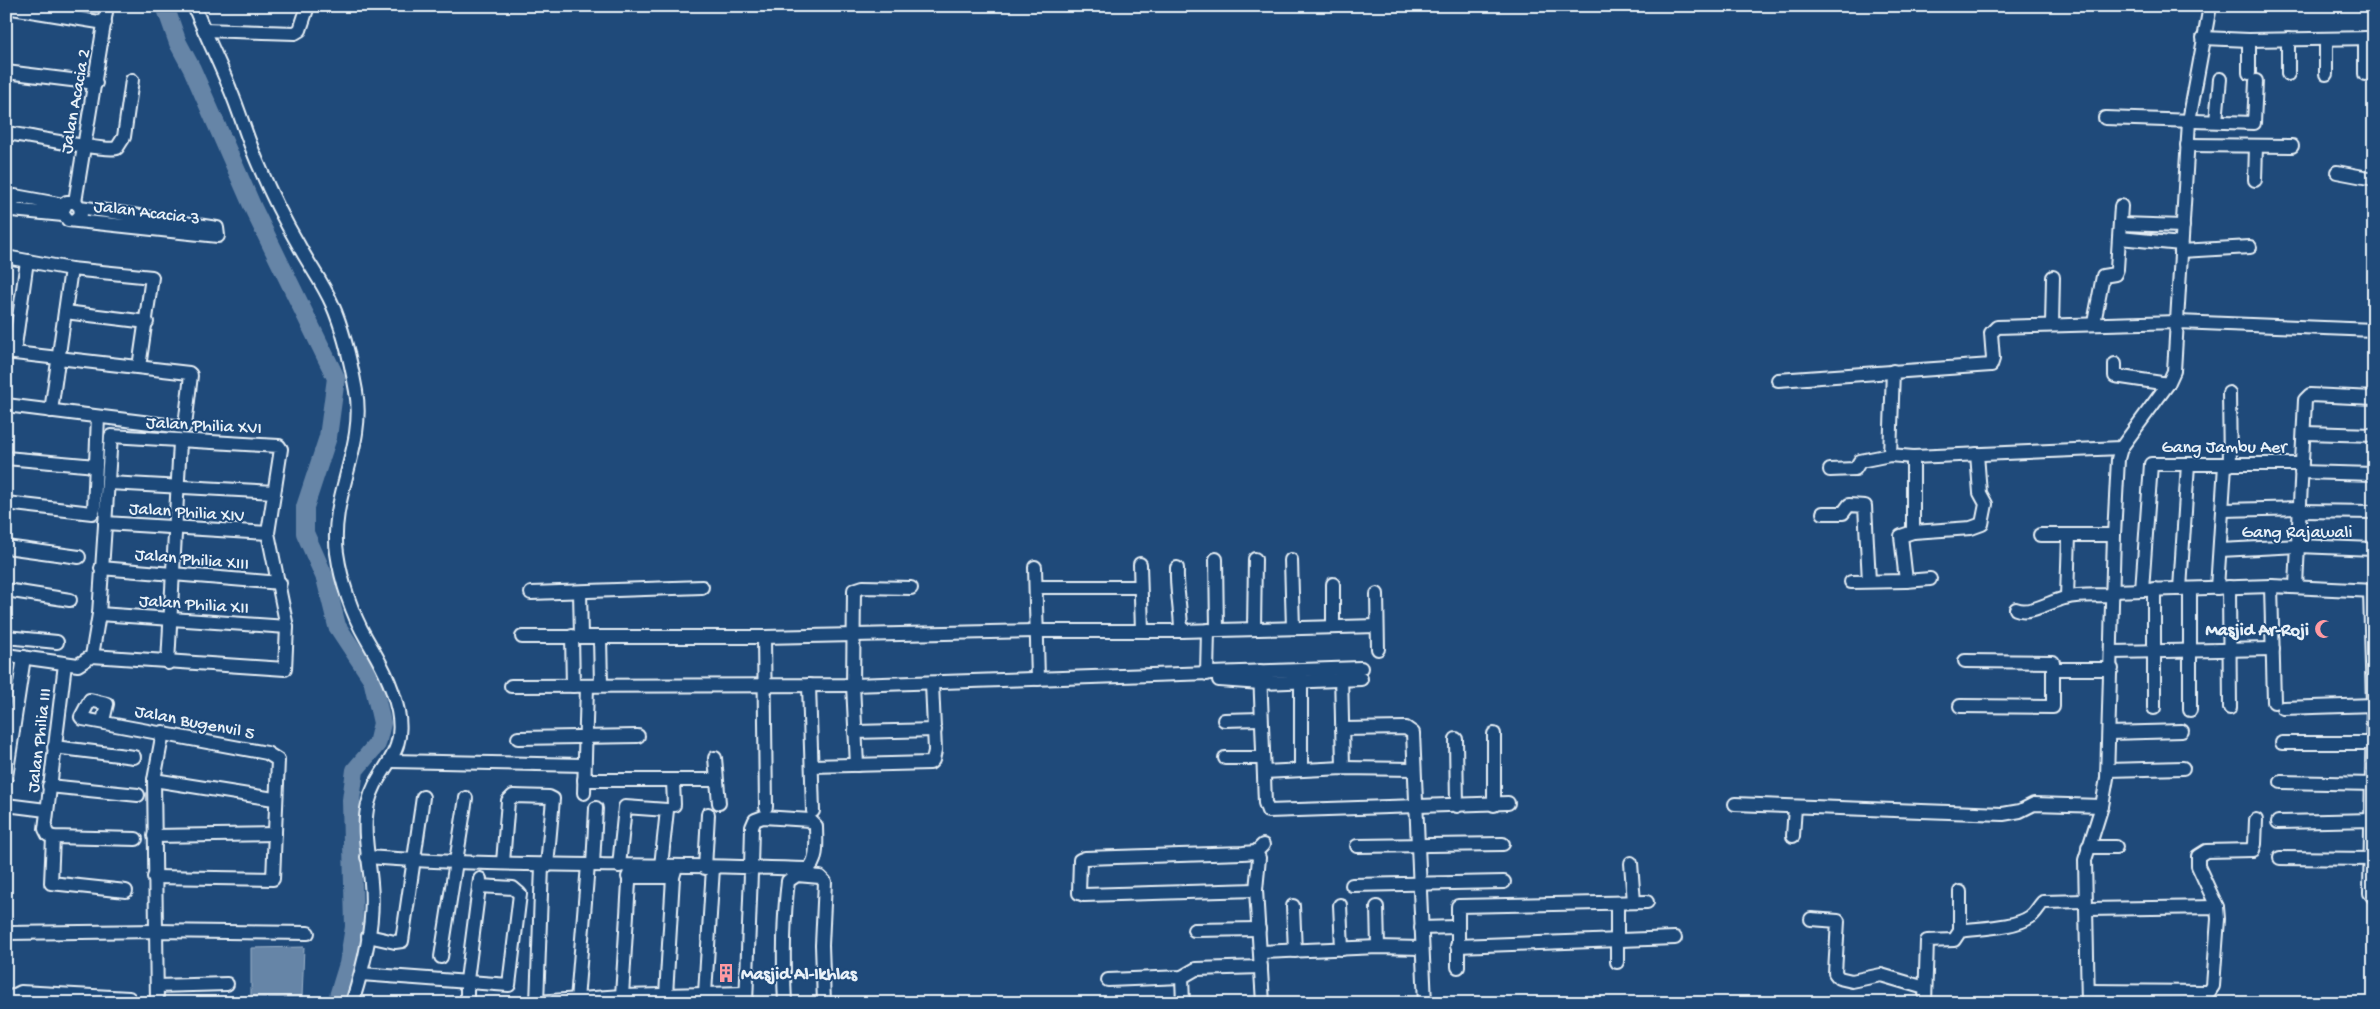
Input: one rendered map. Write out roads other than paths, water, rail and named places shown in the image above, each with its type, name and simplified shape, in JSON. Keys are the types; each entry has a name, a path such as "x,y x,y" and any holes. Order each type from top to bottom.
{"street":[{"name":"Jalan Acacia 2","path":"76,220 81,214 70,207 96,83 107,6"},
{"path":"194,6 231,91 260,168 298,244 333,306 357,394 358,415 355,442 342,487 336,521 337,553 358,621 392,685 400,734 392,761 373,790 367,806 368,857 372,901 361,974 352,1003"},
{"path":"204,30 295,33 300,30 308,6"},
{"path":"2210,6 2189,121 2174,371 2168,384 2121,448 2118,458 2112,593 2112,669 2108,770 2102,806 2085,860 2088,997 2209,992 2213,986 2218,919 2217,907 2198,866 2198,856 2206,851 2253,850 2256,820"},
{"path":"14,8 104,23"},
{"path":"2203,38 2249,40 2369,38 2365,74"},
{"path":"2288,39 2288,74"},
{"path":"2326,39 2326,74"},
{"path":"2105,118 2254,123 2253,77 2249,40"},
{"path":"6,72 96,83"},
{"path":"2216,121 2220,79"},
{"path":"6,133 83,144 104,150 114,150 120,146 124,137 132,80"},
{"path":"2187,144 2292,146"},
{"path":"2255,180 2256,146"},
{"path":"2337,172 2374,179"},
{"path":"2094,323 2103,276 2115,274 2117,269 2121,206"},
{"name":"Jalan Acacia 3","path":"70,207 217,228 218,236 76,220"},
{"path":"2121,224 2182,226"},
{"path":"2120,238 2181,247 2250,247"},
{"path":"6,257 71,269 152,277 139,367"},
{"path":"6,405 185,426 190,374 10,352 27,261"},
{"path":"51,410 71,269"},
{"path":"2052,325 2053,277"},
{"path":"65,312 147,322"},
{"path":"1778,380 1893,370 1991,365 1993,359 1992,333 1995,328 2094,323 2178,322 2374,330"},
{"path":"2115,364 2116,376 2168,384"},
{"path":"1890,456 1893,370"},
{"path":"2229,393 2227,465 2220,550 2229,650 2230,708"},
{"path":"2296,586 2301,468 2305,434 2305,400 2310,395 2374,398"},
{"path":"6,503 92,513 94,509 98,417"},
{"path":"2305,434 2374,435"},
{"name":"Jalan Philia XVI","path":"109,484 111,436 180,442 279,446 281,449 274,492"},
{"path":"168,663 180,442"},
{"path":"1830,470 1855,469 1860,461 1890,456 1913,457 2121,448"},
{"path":"1906,581 1901,536 1913,532 1971,528 1982,524 1986,504 1980,493 1977,454"},
{"path":"1913,457 1913,532"},
{"path":"6,458 96,466"},
{"name":"Gang Jambu Aer","path":"2148,590 2150,467 2152,463 2301,468 2374,474"},
{"path":"2188,464 2185,589 2190,651 2190,710"},
{"path":"6,654 78,665 92,656 284,671 287,667 287,627 280,583 268,533 274,492 109,484 101,568 99,614 92,656"},
{"path":"1823,514 1843,513 1849,505 1865,506 1869,582"},
{"path":"2223,510 2374,512"},
{"name":"Jalan Philia XIV","path":"105,523 268,533"},
{"path":"2040,535 2114,535"},
{"path":"2067,597 2068,535"},
{"name":"Gang Rajawali","path":"2220,550 2298,546 2374,549"},
{"path":"6,547 79,556"},
{"path":"1212,674 1216,559"},
{"path":"1254,628 1255,559"},
{"path":"1291,560 1293,628"},
{"path":"1140,564 1142,632"},
{"path":"1036,567 1038,679"},
{"name":"Jalan Philia XIII","path":"101,568 280,583"},
{"path":"1177,568 1176,589 1181,614 1181,631"},
{"path":"1851,582 1930,579"},
{"path":"1333,584 1333,627"},
{"path":"2271,586 2273,649 2278,705 2373,705"},
{"path":"2016,608 2021,610 2035,608 2067,597 2148,590 2296,586 2372,591 2373,859 2370,893 2374,898"},
{"path":"531,593 702,587"},
{"path":"857,765 853,685 854,590 862,587 911,588"},
{"path":"1036,587 1140,587"},
{"path":"6,590 70,600"},
{"path":"2148,590 2153,652 2154,708"},
{"path":"573,686 580,592"},
{"path":"1377,594 1378,649"},
{"name":"Jalan Philia XII","path":"99,614 287,627"},
{"path":"522,637 764,637 1036,631 1142,632 1378,626"},
{"path":"6,637 57,642"},
{"path":"600,637 601,685"},
{"path":"764,637 766,807"},
{"path":"2112,652 2273,649"},
{"path":"6,777 24,657"},
{"path":"1960,706 2053,707 2053,662 1965,661"},
{"name":"Jalan Philia III","path":"6,805 46,810 65,664"},
{"path":"2053,669 2112,669"},
{"path":"511,686 853,685 1212,674 1261,677 1340,673 1361,674"},
{"path":"1340,673 1343,768"},
{"path":"1301,675 1301,770"},
{"path":"1261,677 1265,803 1268,811 1508,803"},
{"path":"812,766 930,763 935,756 932,683"},
{"path":"809,685 813,811"},
{"path":"584,793 584,736 587,686"},
{"path":"1224,720 1262,719"},
{"name":"Jalan Bugenvil 5","path":"103,721 267,753 278,760 274,799"},
{"path":"1342,729 1410,730 1413,733 1417,807 1418,883 1425,1003"},
{"path":"856,732 935,730"},
{"path":"2109,733 2182,731"},
{"path":"157,1003 154,780 163,732"},
{"path":"1494,734 1494,804"},
{"path":"518,738 638,736"},
{"path":"1456,739 1457,806"},
{"path":"2282,743 2373,743"},
{"path":"54,748 134,757"},
{"path":"715,758 719,803"},
{"path":"1225,758 1263,758"},
{"path":"392,761 584,765"},
{"path":"1264,772 1343,768 1414,769"},
{"path":"2108,770 2183,768"},
{"path":"154,780 274,799 275,834 274,878 271,880 154,878"},
{"path":"584,780 716,780"},
{"path":"673,781 674,805"},
{"path":"2281,782 2372,784"},
{"path":"49,786 138,795"},
{"path":"368,857 503,862 544,866 590,865 626,870 674,872 710,870 751,872 807,869 811,868 815,859 816,826 814,822 803,819 763,818 755,820 751,872 746,998 705,992 537,1003 544,866 553,799 549,797 513,796 508,801 503,862"},
{"path":"368,936 395,942 402,940 412,860 423,797"},
{"path":"441,957 466,798"},
{"path":"1735,804 2012,814 2034,804 2102,806"},
{"path":"1793,836 1795,807"},
{"path":"578,1000 596,808"},
{"path":"622,996 626,870 624,808 666,810 661,866"},
{"path":"46,810 45,829 48,835 53,837 136,839"},
{"path":"705,992 710,870 708,814"},
{"path":"2278,822 2372,820"},
{"path":"154,836 275,834"},
{"path":"53,837 51,883 126,891"},
{"path":"1358,846 1503,844"},
{"path":"2088,847 2116,847"},
{"path":"1256,890 1084,895 1079,893 1078,888 1080,860 1085,858 1259,848 1256,890 1263,1003"},
{"path":"2280,858 2373,859"},
{"path":"1631,863 1634,902"},
{"path":"626,870 661,866 674,872"},
{"path":"666,995 674,872"},
{"path":"785,1003 783,940 785,903 788,881 797,875 820,877 826,882 822,945 824,1003"},
{"path":"1352,885 1504,882"},
{"path":"361,974 467,980 507,986 510,983 520,894 514,888 479,883 467,980 467,1003"},
{"path":"1925,1003 1927,941 1954,940 1960,931 1960,892"},
{"path":"1617,902 1618,962"},
{"path":"1458,967 1456,927 1458,906 1647,902"},
{"path":"1960,931 1999,926 2027,919 2037,912 2043,902 2086,905 2217,907"},
{"path":"1340,905 1342,949"},
{"path":"1293,906 1295,950"},
{"path":"1377,907 1378,947"},
{"path":"1810,919 1838,921 1835,973 1838,978 1852,981 1881,975 1925,988"},
{"path":"1421,928 1456,927"},
{"path":"1194,930 1259,929"},
{"path":"6,933 156,931 308,933"},
{"path":"1457,946 1675,938"},
{"path":"1261,952 1378,947 1421,948"},
{"path":"1108,980 1182,977 1196,969 1262,967"},
{"path":"1182,977 1183,1003"},
{"path":"157,986 227,984"},
{"path":"11,1003 11,997 20,992 76,999 129,998"}],"water":[{"path":"304,947 302,998 251,997 251,948"}],"waterway":[{"path":"165,6 178,43 192,69 254,210 336,378 328,437 305,507 305,533 325,578 337,626 372,679 382,723 377,744 355,770 351,800 354,927 348,964 336,1003"}],"place":[{"name":"Masjid Ar-Roji","path":"2324,629"},
{"name":"Masjid Al-Ikhlas","path":"726,973"}]}
